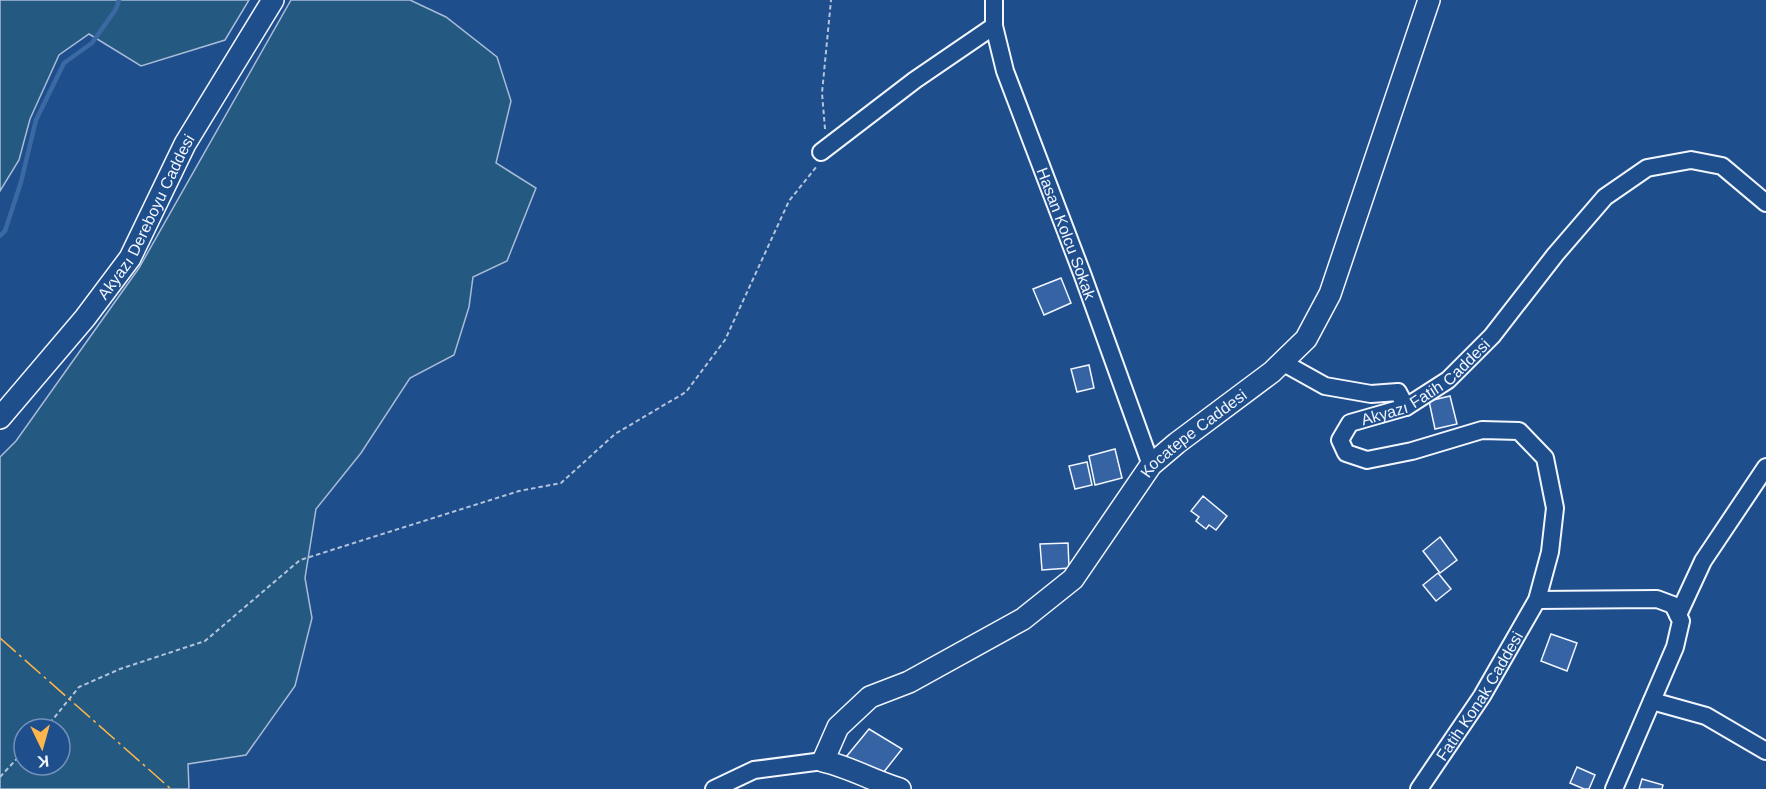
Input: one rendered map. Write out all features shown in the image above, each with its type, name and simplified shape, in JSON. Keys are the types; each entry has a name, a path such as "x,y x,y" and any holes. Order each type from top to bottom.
{"main road":[{"name":"Akyazı Dereboyu Caddesi","path":"0,418 85,318 130,258 184,144 273,0"},
{"name":"Kocatepe Caddesi","path":"823,761 838,728 870,697 909,682 1023,619 1073,579 1151,465 1282,362 1306,339 1330,294 1429,0"},
{"path":"823,761 844,766 870,780 900,789"}],"street":[{"name":"Hasan Kolcu Sokak","path":"994,0 994,26 1005,71 1083,276 1151,465"},
{"path":"821,152 915,80 994,26"},
{"name":"Akyazı Fatih Caddesi","path":"1537,600 1550,552 1555,508 1545,458 1519,431 1482,430 1412,451 1367,460 1346,453 1340,440 1350,423 1406,406 1448,380 1492,336 1555,255 1605,197 1647,168 1691,160 1722,166 1766,203"},
{"path":"1282,362 1325,386 1371,394 1398,392 1406,406"},
{"path":"1678,615 1703,561 1766,467"},
{"path":"1537,600 1657,599 1673,605 1681,621 1675,647 1614,789"},
{"name":"Fatih Konak Caddesi","path":"1419,789 1482,696 1537,600"},
{"path":"1652,701 1706,716 1766,751"},
{"path":"714,789 754,770 823,761"}],"path":[{"path":"55,717 79,687 120,669 205,640 300,561 519,491 561,483 615,434 687,392 725,340 789,201 818,166 825,133 822,93 831,0"},
{"path":"0,777 12,764"}],"shaded area":[{"path":"0,0 249,0 225,40 141,66 89,34 59,55 30,119 19,160 0,191"},
{"path":"291,0 410,0 446,17 497,57 511,101 496,163 536,188 507,261 473,277 469,307 454,355 410,378 361,453 316,509 305,578 312,618 295,686 246,755 188,764 189,789 0,789 0,457 16,441 139,268"}],"building":[{"path":"1061,278 1071,303 1044,315 1033,289"},
{"path":"1089,365 1094,388 1077,392 1071,369"},
{"path":"1450,396 1457,424 1435,429 1429,401"},
{"path":"1115,449 1122,478 1095,485 1089,456"},
{"path":"1087,462 1092,485 1075,489 1069,466"},
{"path":"1203,496 1227,516 1216,530 1209,525 1206,529 1196,521 1199,517 1191,511"},
{"path":"1440,537 1457,560 1440,573 1423,551"},
{"path":"1068,543 1069,568 1042,570 1040,544"},
{"path":"1438,573 1451,589 1436,601 1423,585"},
{"path":"1551,634 1577,643 1567,671 1541,661"},
{"path":"869,729 902,749 883,773 846,757"},
{"path":"1577,767 1595,775 1589,789 1570,783"},
{"path":"1642,779 1663,785 1662,789 1639,789"}],"waterway":[{"path":"0,236 5,231 21,182 36,120 64,63 92,43 116,9 119,0"}],"power":[{"path":"0,638 171,789"}]}
